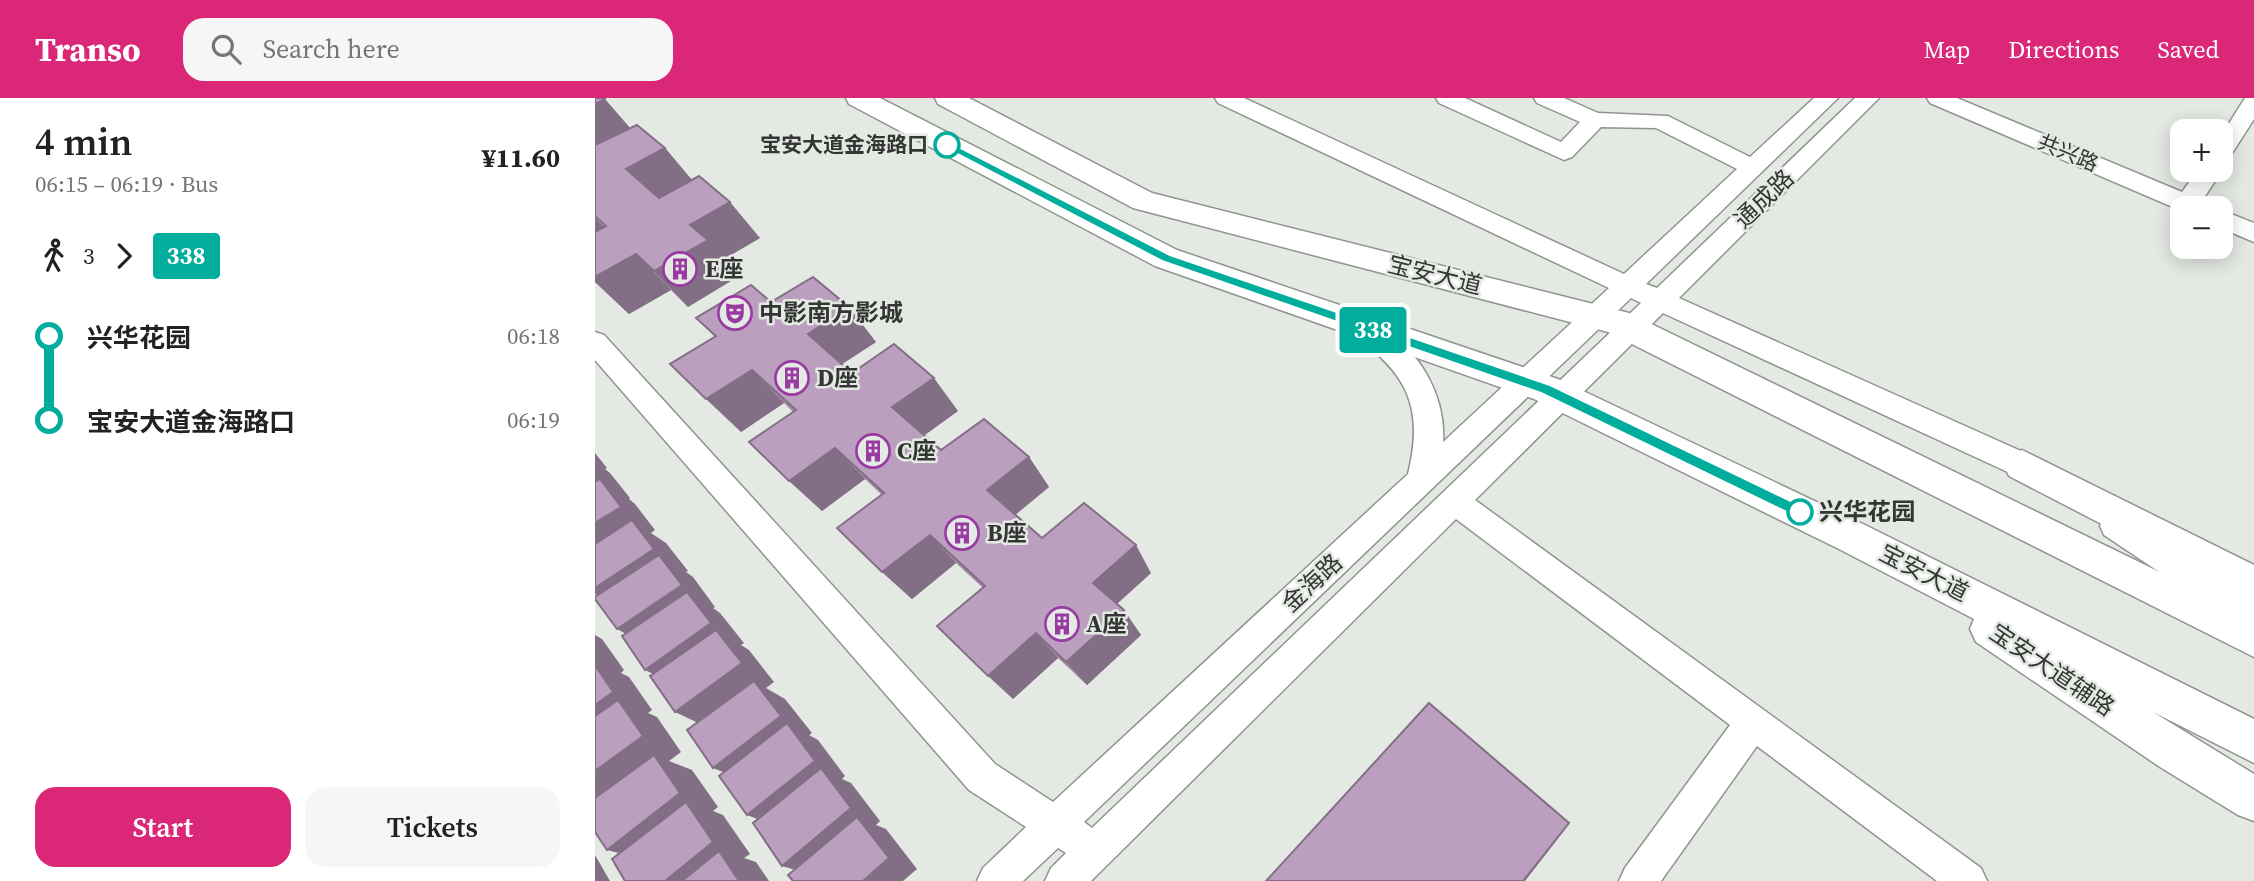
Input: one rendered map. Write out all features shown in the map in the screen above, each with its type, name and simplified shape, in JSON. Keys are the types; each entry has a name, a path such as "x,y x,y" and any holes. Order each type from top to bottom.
{"main road":[{"name":"宝安大道","path":"859,98 1166,258 1525,382 1561,397 1852,537 2254,742"},
{"name":"宝安大道","path":"948,98 1143,201 1595,316 1631,329 2254,638"},
{"path":"2022,465 2254,585"},
{"name":"宝安大道辅路","path":"1852,537 2175,752 2254,799"}],"street":[{"path":"1226,98 1628,286 2022,465 2254,617"},
{"path":"1447,98 1563,152 1595,120"},
{"path":"1545,98 1595,120 1660,121 1753,168"},
{"name":"通成路","path":"1628,286 1827,98"},
{"name":"通成路","path":"1660,300 1868,98"},
{"name":"共兴路","path":"1938,98 2170,197"},
{"path":"2233,134 2254,102"},
{"path":"2233,223 2254,233"},
{"name":"金海路","path":"996,881 1628,286"},
{"name":"金海路","path":"1064,881 1660,300"},
{"path":"1352,323 1391,349 1420,385 1428,406 1430,429 1429,455 1420,481"},
{"path":"595,342 607,375 982,778 1095,851"},
{"path":"1454,501 1968,881"},
{"path":"1638,881 1753,722"}],"building":[{"path":"595,98 605,98 605,99 595,104"},
{"path":"637,125 665,148 626,169 659,198 699,176 730,202 690,225 708,240 654,271 636,254 595,277 595,232 606,226 595,216 595,142 597,144"},
{"path":"813,277 849,307 808,334 852,373 894,344 934,378 892,407 941,450 984,419 1029,457 987,490 1042,538 1084,503 1136,545 1093,583 1124,610 1066,662 1036,633 988,676 937,626 985,586 930,535 882,572 837,528 884,493 835,448 789,481 749,442 796,410 752,370 706,399 670,364 716,336 696,318 751,285 771,302"},
{"path":"600,479 621,507 595,523 595,482"},
{"path":"632,520 654,549 595,588 595,544"},
{"path":"659,555 682,585 617,629 595,597"},
{"path":"687,592 711,623 645,670 622,636"},
{"path":"716,630 742,663 675,712 650,676"},
{"path":"595,665 613,692 595,705"},
{"path":"754,681 781,716 713,768 687,730"},
{"path":"618,700 643,736 595,771 595,716"},
{"path":"1429,703 1569,823 1523,881 1266,881"},
{"path":"787,723 815,761 747,815 719,776"},
{"path":"654,755 680,793 607,850 595,832 595,798"},
{"path":"821,768 851,808 782,866 753,823"},
{"path":"686,802 713,842 665,881 625,881 612,859"},
{"path":"857,817 889,858 863,881 793,881 788,875"},
{"path":"719,851 739,881 682,881"}],"bus line":[{"name":"338","path":"947,145 1166,258 1546,389 1800,512"}],"place":[{"name":"宝安大道金海路口","path":"947,145"},
{"name":"E座","path":"680,269"},
{"name":"中影南方影城","path":"735,313"},
{"name":"D座","path":"792,378"},
{"name":"C座","path":"873,451"},
{"name":"兴华花园","path":"1800,512"},
{"name":"B座","path":"962,533"},
{"name":"A座","path":"1062,624"}]}
